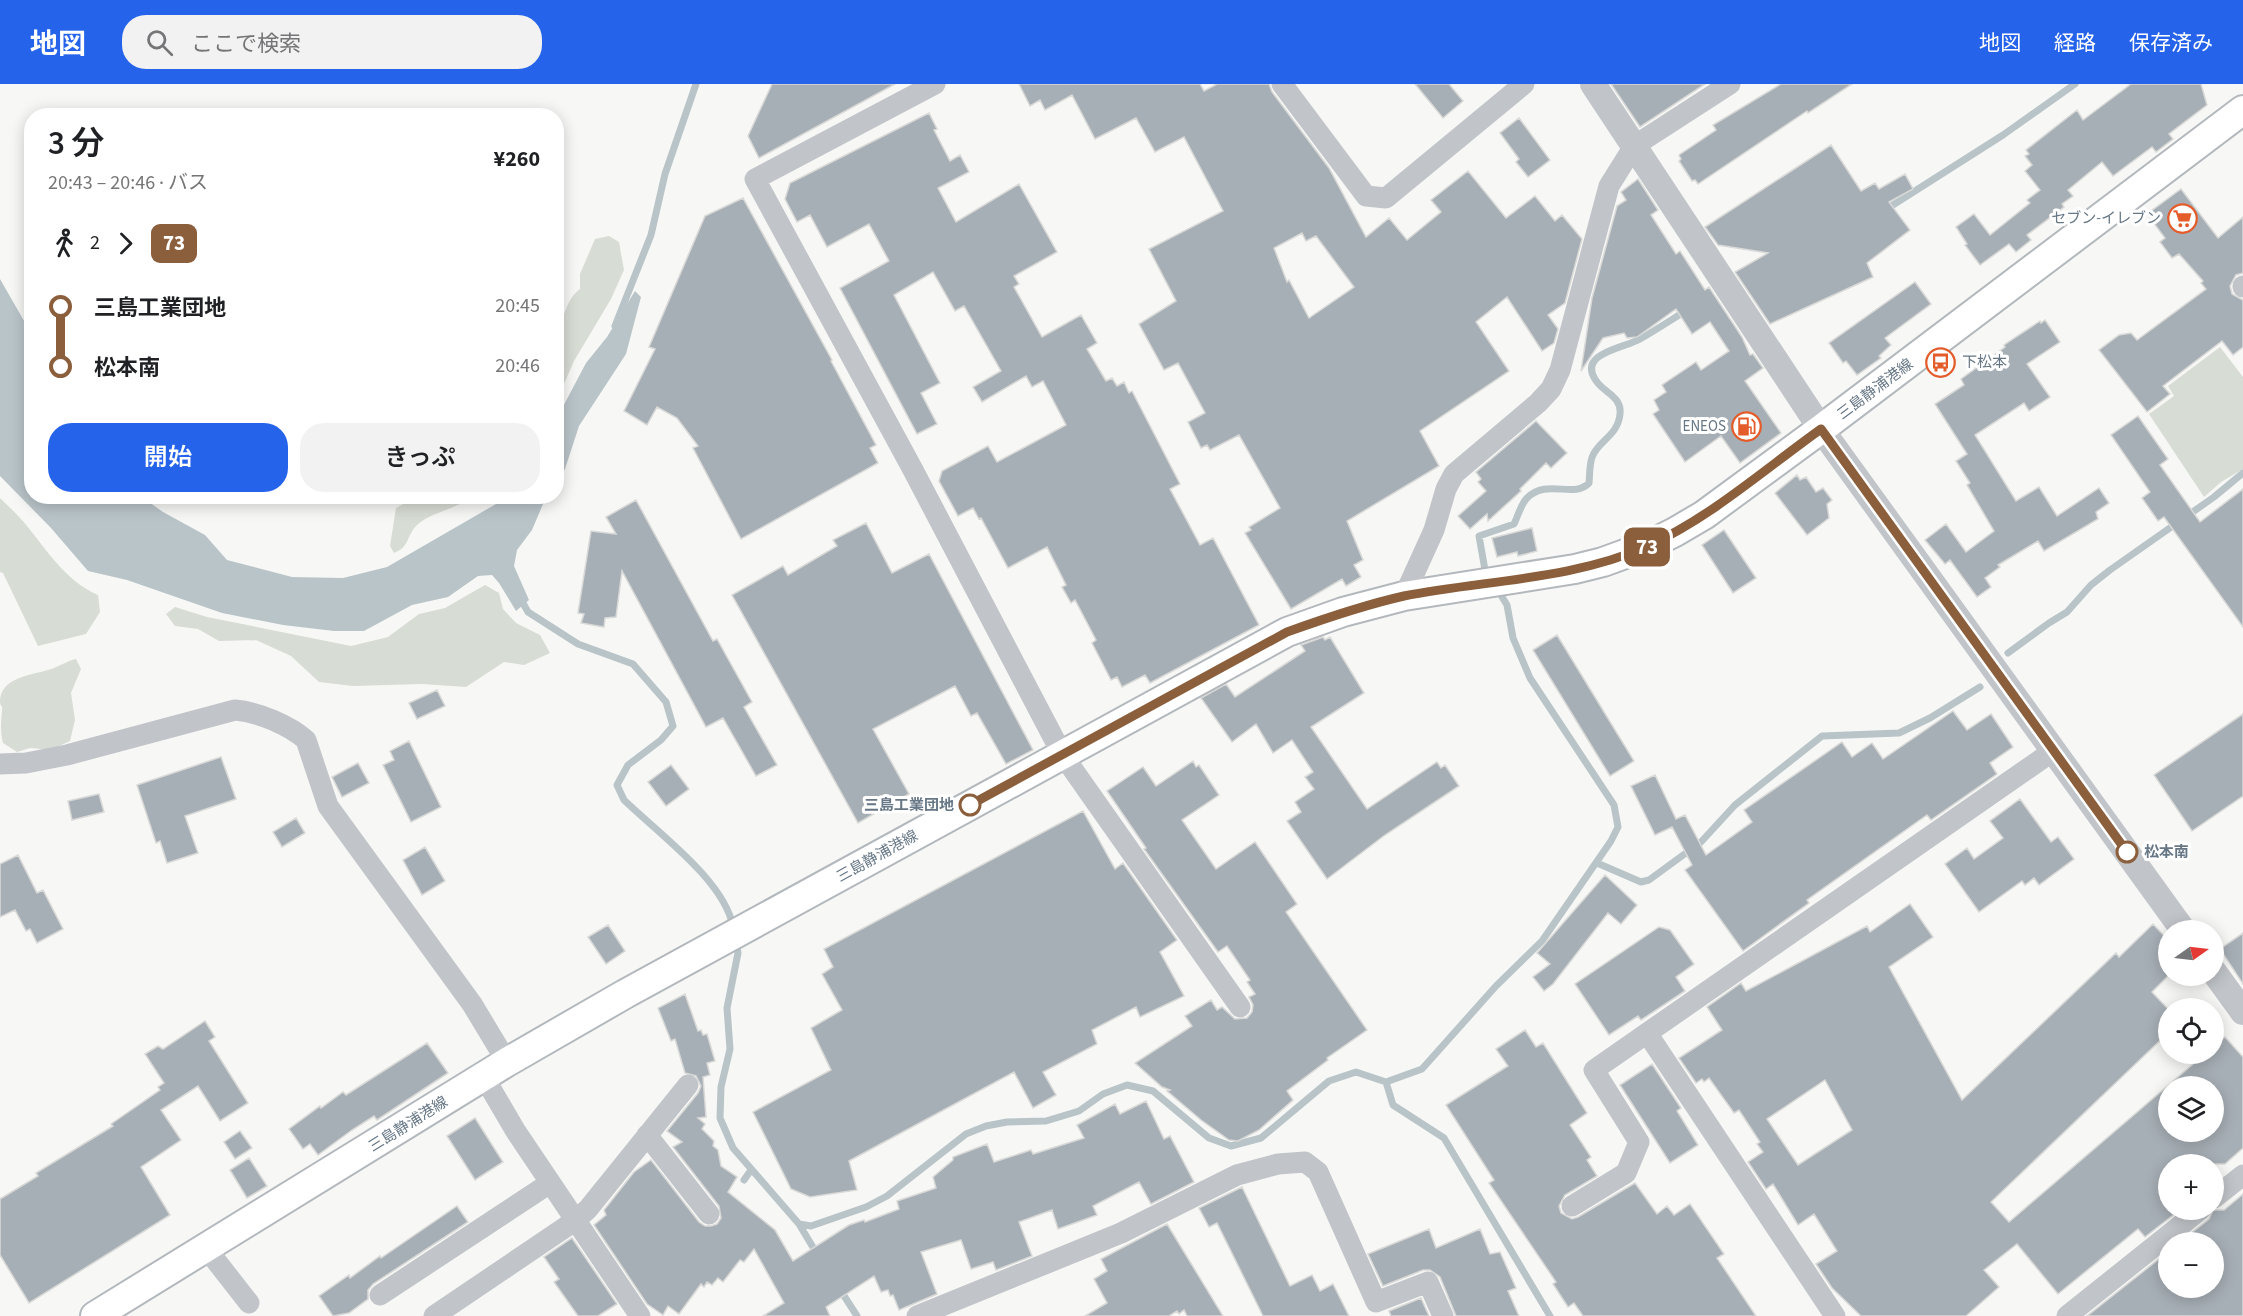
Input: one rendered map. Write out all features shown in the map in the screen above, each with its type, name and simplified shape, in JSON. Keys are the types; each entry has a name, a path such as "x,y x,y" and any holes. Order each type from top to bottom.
{"main road":[{"name":"三島静浦港線","path":"95,1316 496,1070 724,938 1287,632 1343,612 1404,596 1575,569 1603,562 1647,546 1704,515 2243,110"}],"street":[{"path":"935,84 755,179 912,468 1062,754 1240,1007"},
{"path":"1282,84 1366,196 1386,198 1524,84"},
{"path":"1593,84 1821,429 2176,920"},
{"path":"1404,596 1434,530 1446,489 1454,474 1538,403 1551,389 1560,370 1609,186 1634,146 1730,84"},
{"path":"0,764 26,763 67,755 235,710 247,711 299,734 306,740 328,806 472,1004 496,1070 514,1130 640,1316"},
{"path":"1572,1206 1626,1173 1639,1142 1594,1070 2054,751"},
{"path":"2224,986 2243,1012"},
{"path":"1647,1033 1834,1316"},
{"path":"434,1316 576,1220 588,1209 688,1085"},
{"path":"648,1135 709,1214"},
{"path":"917,1316 1121,1233 1237,1175 1278,1164 1305,1162 1318,1172 1376,1302 1428,1282 1443,1316"},
{"path":"2224,1190 2243,1175"},
{"path":"380,1295 549,1183"},
{"path":"2067,1316 2187,1220"},
{"path":"206,1248 249,1304"}],"shaded area":[{"path":"609,236 619,242 624,270 611,299 574,361 564,384 564,316 572,298 580,289 580,274 595,239"},
{"path":"0,279 24,321 24,500 0,476"},
{"path":"635,291 641,297 626,354 579,426 564,470 564,405 586,363 607,337"},
{"path":"2220,347 2243,377 2243,469 2221,482 2204,497 2149,414 2174,396 2168,386"},
{"path":"0,498 24,522 67,574 98,595 100,612 86,634 38,646 3,573 0,572"},
{"path":"27,504 152,504 205,535 227,560 292,577 343,578 387,567 496,504 543,504 532,530 517,550 514,566 529,600 516,611 492,575 478,576 448,597 412,605 364,631 334,631 283,625 222,613 127,580 88,571"},
{"path":"403,504 460,504 423,520 414,529 403,548 394,553 390,546 396,508"},
{"path":"485,585 499,593 503,609 516,623 540,635 550,653 524,665 504,662 466,687 422,684 353,686 319,682 291,656 256,640 219,641 198,629 175,626 166,614 175,607 207,617 351,646 388,637 419,614 445,608"},
{"path":"76,659 81,669 71,693 75,720 70,741 51,750 30,748 17,752 3,743 0,702 6,686 13,681"}],"building":[{"path":"772,84 895,84 759,158 748,136"},
{"path":"1019,84 1200,84 1204,91 1217,84 1269,84 1272,92 1329,168 1366,237 1389,218 1407,240 1441,212 1431,200 1468,171 1506,218 1535,196 1555,221 1562,215 1582,239 1565,303 1548,315 1558,329 1554,343 1542,351 1507,297 1476,322 1509,371 1420,431 1439,466 1347,521 1363,560 1354,565 1361,577 1346,586 1342,579 1291,609 1245,533 1251,530 1249,527 1280,508 1239,435 1210,450 1207,445 1201,448 1188,422 1205,413 1178,363 1164,370 1139,324 1176,301 1149,249 1223,211 1184,137 1155,152 1136,118 1095,139 1072,95 1045,110 1040,100 1030,106","holes":["1302,233 1306,241 1316,236 1354,287 1309,318 1289,280 1287,282 1274,248"]},
{"path":"1415,84 1449,84 1463,101 1443,118"},
{"path":"1611,84 1705,84 1640,127"},
{"path":"1781,84 1852,84 1808,113 1807,111 1698,184 1695,180 1692,181 1679,161 1681,159 1679,155 1716,130 1713,125"},
{"path":"2131,84 2201,84 2207,105 2169,134 2173,139 2156,152 2152,147 2113,176 2102,162 2068,190 2073,196 2062,204 2064,207 2027,235 2031,240 2016,252 2009,244 1980,265 1965,245 1967,244 1956,227 1974,214 1990,235 2030,203 2027,200 2040,190 2025,171 2032,165 2025,156 2029,154 2026,150 2077,110 2083,120"},
{"path":"929,113 937,129 934,130 950,161 960,155 969,172 938,188 956,222 1019,184 1057,252 1014,276 1019,284 1014,287 1042,337 1081,315 1097,343 1087,349 1106,381 1112,378 1117,386 1124,382 1129,393 1132,391 1180,484 1170,489 1200,545 1213,538 1259,625 1150,683 1145,675 1122,687 1117,677 1111,680 1092,643 1096,640 1075,600 1071,603 1062,587 1066,585 1047,547 1008,568 981,518 979,519 973,508 958,516 939,481 942,471 988,446 997,462 1066,425 1043,381 1032,387 1026,376 982,402 973,387 1001,371 964,306 955,311 933,272 894,295 940,383 921,393 937,424 917,434 840,288 889,261 869,224 827,247 810,215 797,222 785,199 790,183"},
{"path":"1519,118 1550,160 1528,177 1516,162 1519,159 1500,133"},
{"path":"1831,145 1861,191 1875,183 1879,189 1905,174 1913,189 1889,202 1910,230 1867,263 1873,277 1770,324 1735,272 1768,253 1718,245 1705,227"},
{"path":"1638,179 1658,210 1651,215 1676,254 1680,251 1705,290 1709,287 1742,337 1750,355 1753,354 1763,368 1745,381 1781,433 1740,463 1721,436 1685,462 1653,414 1659,410 1654,400 1666,392 1662,385 1696,362 1701,370 1729,351 1710,322 1692,334 1676,309 1637,337 1627,338 1624,333 1603,338 1581,371 1592,298 1617,206 1626,200 1621,192"},
{"path":"2181,189 2218,238 2243,217 2243,273 2236,275 2230,286 2232,294 2243,300 2243,347 2233,355 2222,341 2163,386 2170,394 2147,412 2099,350 2119,335 2131,333 2137,340 2206,289 2201,283 2203,281 2179,254 2172,258 2160,242 2165,238 2147,214"},
{"path":"743,198 876,445 870,448 878,463 741,539 693,448 698,446 677,418 657,407 647,425 624,411 655,349 649,347 705,216"},
{"path":"1915,282 1931,304 1885,338 1891,345 1879,356 1881,358 1857,375 1846,361 1843,363 1829,343"},
{"path":"2045,320 2060,342 2027,364 2050,397 2029,411 2024,403 1975,435 2016,501 2039,487 2057,516 2099,488 2109,503 2096,512 2098,519 2044,551 2038,541 1998,565 2000,567 1985,578 1991,587 1977,597 1950,560 1945,564 1925,540 1946,524 1966,552 1994,531 1967,485 1970,483 1956,461 1967,454 1935,404 1964,385 1961,379 2005,347 2004,345"},
{"path":"2138,416 2168,459 2160,465 2200,522 2243,489 2243,627 2164,517 2158,521 2142,498 2150,492 2111,435"},
{"path":"1536,421 1567,453 1551,468 1546,463 1520,489 1521,491 1488,521 1487,514 1470,529 1458,516 1486,491 1478,482 1481,479 1476,472"},
{"path":"1797,475 1800,480 1806,477 1816,492 1823,488 1832,500 1827,504 1829,518 1807,535 1775,493"},
{"path":"636,500 713,641 717,639 752,702 744,707 777,765 756,776 723,718 706,727 622,571 616,617 605,618 604,627 581,623 584,614 578,613 591,531 616,534 606,517"},
{"path":"866,523 892,573 929,554 1033,750 1006,764 977,713 971,716 955,686 873,729 909,794 858,823 732,595 783,566 788,575 837,546 833,540"},
{"path":"1532,528 1537,551 1518,556 1517,552 1497,557 1492,538"},
{"path":"1724,530 1756,578 1733,593 1702,545"},
{"path":"1557,635 1634,761 1610,776 1533,650"},
{"path":"1323,637 1325,640 1330,637 1364,693 1311,727 1367,809 1437,762 1441,768 1445,765 1459,786 1385,835 1327,879 1287,821 1301,812 1295,802 1314,789 1305,777 1313,772 1292,740 1273,753 1256,724 1232,742 1201,698 1226,684 1235,697 1305,651 1301,645"},
{"path":"437,690 445,706 417,719 409,703"},
{"path":"1953,711 1967,730 1991,714 2013,747 1990,763 1997,774 1931,820 1927,815 1807,900 1809,903 1743,951 1685,870 1692,865 1672,827 1655,835 1631,786 1655,775 1676,819 1685,815 1706,855 1752,822 1744,810 1842,742 1852,757 1872,743 1883,759"},
{"path":"2243,714 2243,796 2192,831 2154,775"},
{"path":"409,741 441,807 411,822 383,765 394,760 390,751"},
{"path":"221,757 236,799 185,816 198,853 167,863 160,841 156,843 137,785"},
{"path":"1193,761 1196,767 1199,765 1219,795 1182,820 1216,869 1255,842 1297,904 1286,912 1367,1030 1327,1058 1328,1060 1287,1091 1293,1100 1259,1130 1238,1141 1229,1140 1201,1120 1167,1091 1170,1090 1162,1087 1135,1063 1192,1026 1185,1016 1211,1000 1217,1010 1222,1007 1235,1019 1247,1018 1252,1012 1253,1005 1249,997 1255,994 1247,982 1250,980 1227,946 1218,952 1144,849 1146,848 1107,791 1143,767 1156,786"},
{"path":"358,763 369,783 342,797 332,777"},
{"path":"671,765 689,789 666,806 648,782"},
{"path":"99,794 104,812 72,820 68,801"},
{"path":"2020,799 2051,842 2058,837 2074,859 2039,885 2034,878 2025,885 2022,881 1979,912 1945,864 1967,848 1974,859 2003,838 1990,821"},
{"path":"1083,811 1115,869 1123,863 1177,940 1160,952 1184,996 1140,1017 1136,1007 1092,1030 1097,1044 1043,1072 1056,1095 1033,1108 1014,1072 849,1161 857,1190 810,1197 791,1189 753,1112 831,1070 811,1028 842,1010 822,974 833,967 824,949"},
{"path":"296,818 305,833 282,847 273,832"},
{"path":"425,847 445,881 422,895 403,860"},
{"path":"18,855 37,893 43,890 63,929 37,943 30,929 26,931 15,910 0,917 0,864"},
{"path":"1605,875 1637,905 1621,924 1608,913 1553,984 1544,991 1533,977 1550,964 1537,953"},
{"path":"1910,904 1933,937 1889,967 1962,1100 2116,953 2119,957 2153,924 2158,929 2158,986 2152,992 2158,998 2158,1043 1991,1202 2009,1222 2158,1094 2158,1142 2224,1142 2224,1076 2179,1076 2193,1064 2224,1064 2225,1037 2243,1057 2243,1148 2225,1164 2224,1154 2158,1154 2158,1220 2167,1220 2145,1237 2138,1229 2058,1294 2017,1244 1984,1270 1999,1287 1966,1316 1861,1316 1832,1288 1816,1264 1837,1251 1814,1214 1798,1225 1773,1184 1766,1189 1748,1162 1763,1152 1757,1144 1760,1142 1739,1110 1734,1113 1709,1078 1704,1082 1702,1079 1696,1083 1679,1058 1722,1030 1707,1007 1741,983 1746,991 1867,926 1870,932","holes":["1825,1080 1852,1130 1798,1165 1767,1119"]},
{"path":"608,925 625,951 606,964 588,937"},
{"path":"1659,927 1670,930 1694,964 1676,977 1685,991 1641,1020 1638,1016 1609,1035 1575,984"},
{"path":"2243,933 2243,984 2224,955 2224,946"},
{"path":"685,994 698,1031 701,1030 703,1035 707,1034 715,1061 707,1063 710,1075 703,1077 706,1117 698,1118 705,1124 702,1129 714,1141 713,1146 718,1150 721,1166 737,1177 728,1192 775,1230 793,1261 849,1225 864,1220 865,1222 899,1209 897,1201 936,1188 933,1177 953,1160 953,1157 987,1144 994,1162 1031,1150 1033,1154 1084,1138 1077,1125 1115,1104 1120,1114 1146,1101 1164,1139 1170,1136 1194,1182 1151,1204 1139,1182 1093,1206 1097,1215 1058,1229 1052,1210 1019,1222 1032,1256 996,1270 993,1262 971,1269 961,1240 921,1252 937,1294 899,1310 893,1295 890,1296 888,1290 881,1292 874,1276 826,1307 830,1316 763,1316 784,1303 754,1249 744,1262 740,1260 723,1282 718,1278 712,1285 707,1282 704,1287 701,1284 679,1314 668,1306 663,1315 647,1304 594,1225 606,1215 604,1210 634,1172 651,1160 699,1222 705,1226 711,1226 717,1224 721,1218 719,1206 673,1147 682,1142 667,1131 698,1093 701,1086 696,1076 685,1073 675,1039 671,1041 658,1008"},
{"path":"205,1021 215,1037 209,1041 248,1103 220,1121 198,1086 161,1110 181,1140 141,1167 170,1215 29,1303 0,1255 0,1199 38,1176 36,1173 113,1126 111,1124 160,1090 158,1087 164,1083 145,1054 158,1046 163,1049"},
{"path":"1525,1030 1536,1047 1543,1043 1587,1113 1570,1125 1591,1157 1587,1160 1597,1176 1565,1195 1559,1206 1561,1213 1572,1219 1578,1217 1635,1183 1657,1214 1667,1206 1674,1215 1690,1204 1724,1254 1717,1258 1756,1316 1583,1316 1574,1303 1568,1307 1553,1284 1556,1282 1489,1183 1494,1180 1446,1105 1508,1066 1496,1049"},
{"path":"427,1043 448,1073 377,1120 374,1116 318,1155 310,1144 303,1149 289,1129 320,1106 321,1108 343,1092 346,1095"},
{"path":"1652,1064 1681,1108 1677,1111 1698,1145 1670,1163 1620,1085"},
{"path":"475,1118 503,1162 475,1180 447,1136"},
{"path":"240,1131 252,1148 235,1159 224,1142"},
{"path":"249,1158 267,1186 247,1198 230,1170"},
{"path":"1242,1187 1290,1286 1312,1275 1320,1291 1333,1284 1349,1316 1263,1316 1217,1223 1209,1227 1199,1208"},
{"path":"2243,1194 2243,1316 2087,1316 2158,1260 2158,1298 2224,1298 2224,1232 2193,1232 2208,1220 2224,1220 2224,1210"},
{"path":"457,1206 468,1222 373,1284 368,1290 368,1299 349,1313 333,1316 319,1296 349,1275 350,1278 380,1256 381,1258"},
{"path":"1167,1224 1223,1316 1187,1316 1184,1310 1179,1314 1177,1311 1169,1316 1085,1316 1107,1303 1094,1279 1107,1271 1101,1259"},
{"path":"1429,1229 1436,1248 1480,1229 1490,1254 1500,1252 1516,1288 1508,1291 1519,1316 1456,1316 1440,1277 1430,1270 1423,1270 1383,1286 1368,1254"},
{"path":"572,1238 617,1304 598,1316 578,1316 554,1282 559,1279 544,1257"},
{"path":"1421,1298 1429,1316 1391,1316 1389,1311"}],"waterway":[{"path":"615,326 651,235 665,174 696,84"},
{"path":"1885,210 2003,135 2075,84"},
{"path":"1489,575 1485,570 1479,536 1514,524 1521,507 1535,492 1543,489 1576,489 1589,483 1593,455 1616,427 1620,414 1616,399 1597,382 1592,372 1592,364 1605,353 1640,339 1687,310"},
{"path":"2008,653 2067,612 2091,585 2110,570 2214,497 2243,473"},
{"path":"736,941 738,953 727,1008 730,1049 721,1087 720,1118 733,1148 799,1224 811,1226 866,1207 887,1196 966,1134 986,1126 1007,1122 1046,1121 1079,1111 1103,1094 1127,1085 1153,1091 1209,1138 1231,1146 1261,1138 1329,1081 1356,1072 1386,1082 1422,1069 1496,986 1542,941 1611,841 1618,827 1614,805 1530,678 1513,638 1507,605 1496,587"},
{"path":"519,596 528,612 578,644 633,664 666,702 673,726 661,740 628,765 617,785 624,800 704,875 717,892 733,927"},
{"path":"1597,863 1641,882 1649,880 1701,842 1735,805 1822,736 1899,733 1930,718 1980,687"},
{"path":"1386,1082 1393,1105 1444,1138 1550,1316"},
{"path":"744,1180 751,1170"},
{"path":"799,1224 817,1254"},
{"path":"839,1288 857,1316"}],"bus line":[{"name":"73","path":"970,805 1287,632 1343,612 1404,596 1575,569 1603,562 1647,546 1704,515 1821,429 2127,852"}],"place":[{"name":"セブン-イレブン","path":"2182,218"},
{"name":"下松本","path":"1941,362"},
{"name":"ENEOS","path":"1747,426"},
{"name":"三島工業団地","path":"970,805"},
{"name":"松本南","path":"2127,852"}]}
